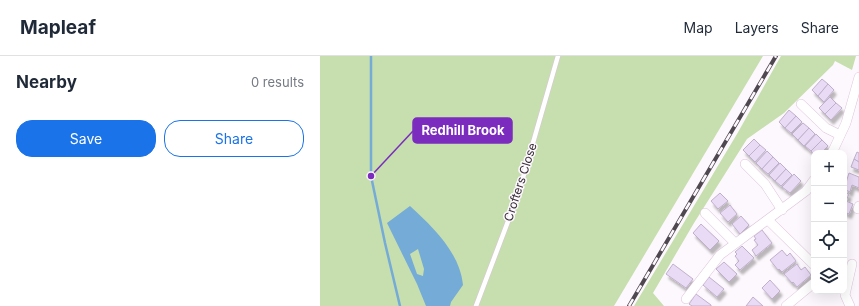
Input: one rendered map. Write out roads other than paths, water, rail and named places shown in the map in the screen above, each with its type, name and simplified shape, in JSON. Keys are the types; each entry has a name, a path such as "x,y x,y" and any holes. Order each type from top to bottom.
{"street":[{"path":"833,150 847,117 859,77"},
{"path":"801,104 826,128 840,136"},
{"path":"745,164 765,184 782,210"},
{"path":"686,299 720,255 782,210 806,191 811,184"},
{"path":"705,213 735,243"},
{"path":"768,220 811,262"},
{"path":"850,306 845,295 852,264"},
{"path":"786,306 811,285"}],"lane":[{"name":"Crofters Close","path":"476,306 518,194 558,56"}],"water":[{"path":"410,206 444,241 457,262 463,285 451,302 450,306 426,306 417,284 387,223","holes":["418,249 424,269 423,276 417,274 410,254"]}],"waterway":[{"path":"371,56 371,176 400,306"}],"railway":[{"path":"629,306 776,56"}],"place":[{"name":"Redhill Brook","path":"371,176"}]}
